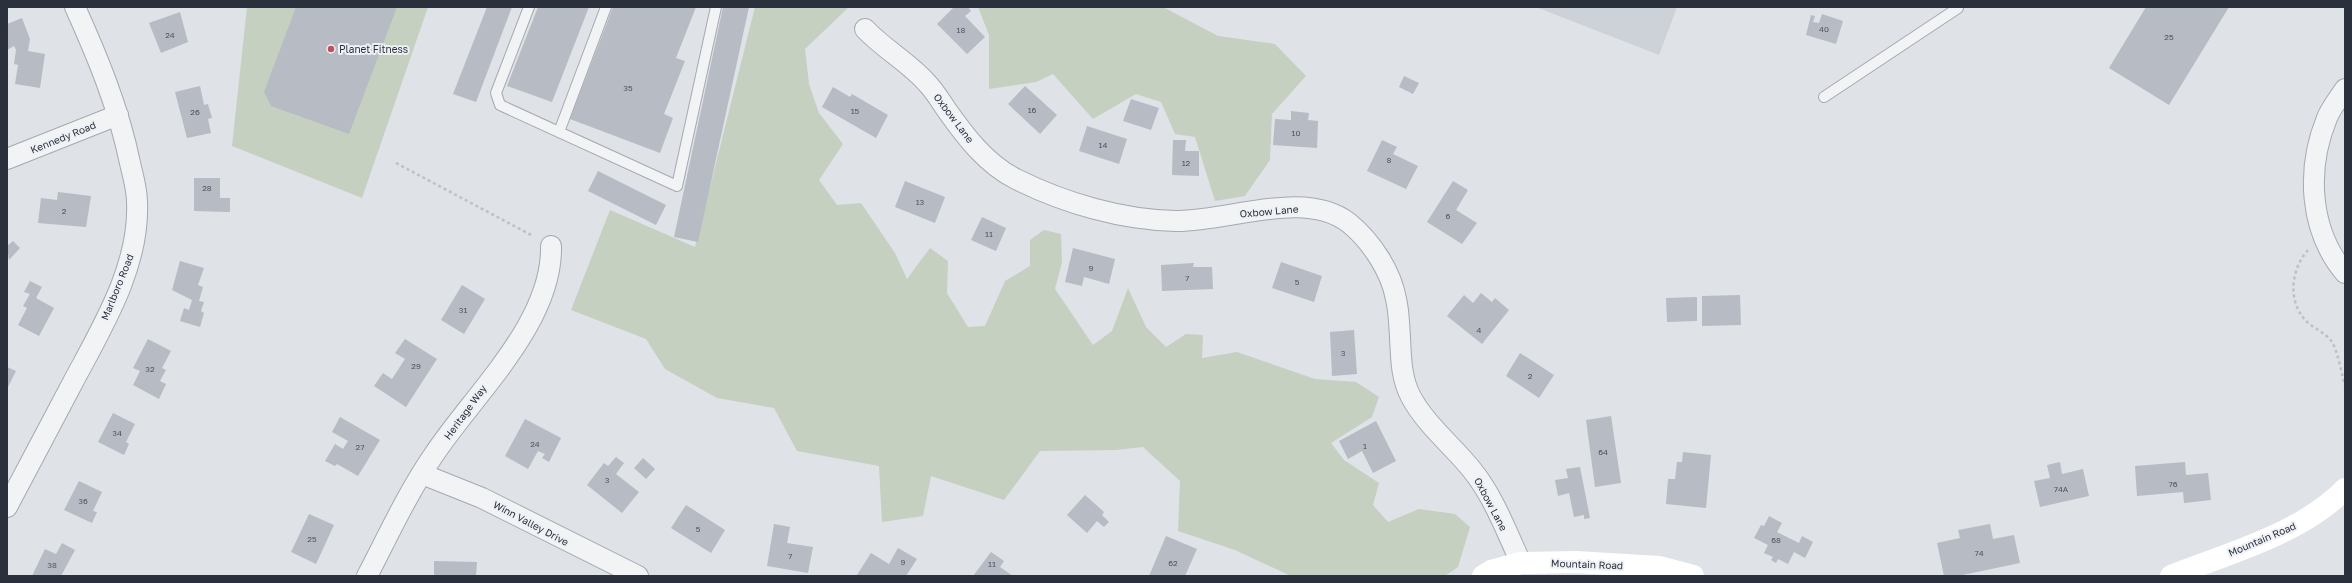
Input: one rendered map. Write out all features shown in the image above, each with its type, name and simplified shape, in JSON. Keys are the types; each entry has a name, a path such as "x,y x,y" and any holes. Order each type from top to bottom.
{"street":[{"name":"Marlboro Road","path":"7,507 93,345 128,263 135,236 137,202 127,149 108,84 76,7"},
{"name":"Oxbow Lane","path":"865,29 878,43 928,84 983,156 1015,179 1066,200 1106,211 1153,219 1199,220 1278,209 1300,208 1334,214 1348,222 1362,234 1382,263 1390,278 1396,298 1402,368 1412,398 1437,433 1474,472 1494,508 1521,563"},
{"path":"2345,89 2328,117 2316,155 2314,196 2322,236 2336,263 2345,273"},
{"name":"Kennedy Road","path":"7,159 118,115"},
{"name":"Heritage Way","path":"367,576 422,474 469,407 517,344 530,321 540,300 551,264 551,246"},
{"name":"Winn Valley Drive","path":"422,474 482,498 574,546 638,576"},
{"name":"Mountain Road","path":"2171,576 2274,535 2314,516 2345,489"},
{"name":"Mountain Road","path":"1483,576 1521,563 1576,562 1659,566 1693,576"}],"lane":[{"path":"529,7 496,94 500,104 677,186 716,7"},
{"path":"559,132 606,7"},
{"path":"1824,97 1958,8"}],"path":[{"path":"396,163 551,246"},
{"path":"2322,236 2305,254 2299,264 2293,286 2294,296 2300,314 2332,342 2345,386"}],"shaded area":[{"path":"1536,7 1677,7 1659,55"}],"green space":[{"path":"247,7 428,7 362,198 232,146"},
{"path":"755,7 849,7 805,49 809,84 819,113 843,144 819,180 837,205 861,203 895,253 907,279 930,248 948,261 947,293 968,327 985,326 1005,281 1030,266 1030,240 1044,230 1061,234 1062,262 1055,289 1093,345 1112,331 1128,288 1146,327 1166,347 1186,334 1203,335 1202,358 1237,352 1315,379 1356,382 1379,397 1372,417 1331,443 1344,460 1379,483 1373,505 1388,522 1419,509 1455,514 1470,527 1458,567 1445,576 1291,576 1235,550 1178,531 1180,481 1143,447 1116,450 1040,451 1004,500 931,476 923,516 882,522 879,466 797,451 774,408 717,398 665,369 646,339 571,310 610,210 695,247"},
{"path":"978,7 1163,7 1218,36 1275,44 1306,76 1272,114 1270,160 1245,196 1215,201 1195,137 1175,134 1161,102 1136,94 1093,119 1053,74 1036,82 989,89 989,35"}],"building":[{"name":"Planet Fitness","path":"296,7 397,7 349,134 271,106 264,92"},
{"path":"487,7 512,7 476,102 453,94"},
{"path":"538,7 589,7 552,102 507,86"},
{"path":"613,7 696,7 676,58 685,61 664,114 673,118 660,153 570,119"},
{"path":"723,7 749,7 698,242 674,237"},
{"path":"954,7 968,7 971,11 965,16 985,37 967,54 937,24"},
{"path":"2146,7 2229,7 2169,105 2109,68"},
{"path":"180,12 188,42 161,53 149,23"},
{"path":"1822,14 1843,21 1836,44 1806,35 1811,15 1815,16 1813,22 1819,23"},
{"path":"22,18 30,39 28,51 45,54 40,88 15,84 18,65 14,64 16,50 14,46 7,50 7,24"},
{"path":"1404,76 1419,83 1413,94 1399,87"},
{"path":"200,86 204,105 208,104 212,118 208,119 211,133 187,138 175,92"},
{"path":"1025,86 1057,115 1040,134 1008,104"},
{"path":"833,87 850,97 852,94 888,115 876,138 822,107"},
{"path":"1131,99 1159,108 1151,130 1123,121"},
{"path":"1291,111 1309,113 1308,120 1318,121 1317,148 1273,145 1275,119 1291,120"},
{"path":"1087,126 1127,139 1119,164 1079,151"},
{"path":"1173,140 1186,140 1185,151 1199,151 1199,176 1172,175"},
{"path":"1382,140 1397,147 1393,154 1418,166 1406,189 1367,171"},
{"path":"598,171 666,205 656,225 588,191"},
{"path":"194,178 220,178 220,198 230,198 230,212 194,211"},
{"path":"905,181 945,197 935,223 895,207"},
{"path":"1453,181 1468,190 1456,210 1477,223 1462,244 1427,222"},
{"path":"58,192 91,196 86,227 38,223 41,198 57,200"},
{"path":"982,217 1006,228 996,251 971,240"},
{"path":"13,241 20,248 9,260 7,246"},
{"path":"1073,248 1115,259 1109,284 1084,277 1082,286 1065,282"},
{"path":"180,261 204,268 198,285 203,287 199,301 204,302 201,311 204,313 200,327 180,321 184,308 189,310 192,300 172,290"},
{"path":"1281,262 1322,276 1314,302 1272,288"},
{"path":"1194,263 1193,267 1212,267 1213,289 1162,291 1161,265"},
{"path":"30,281 42,287 36,298 54,308 39,336 18,325 27,308 23,306 30,294 24,292"},
{"path":"462,285 485,299 464,334 441,320"},
{"path":"1481,293 1492,302 1495,298 1509,310 1482,344 1447,316 1464,295 1473,303"},
{"path":"1740,295 1741,325 1702,326 1702,296"},
{"path":"1697,297 1697,321 1667,322 1666,298"},
{"path":"1354,330 1357,374 1332,376 1330,332"},
{"path":"148,339 171,351 162,368 166,370 160,381 166,384 159,399 133,385 140,371 133,368"},
{"path":"405,339 437,359 406,407 374,386 383,373 392,379 405,359 395,353"},
{"path":"1520,353 1554,375 1539,398 1506,376"},
{"path":"7,367 16,371 7,389"},
{"path":"113,413 135,424 126,442 129,444 124,455 98,442"},
{"path":"1611,416 1621,483 1595,487 1586,420"},
{"path":"340,417 380,440 358,476 337,464 335,466 325,461 335,444 343,449 348,441 332,432"},
{"path":"525,419 561,438 549,462 542,458 545,454 538,451 528,469 505,456"},
{"path":"1376,421 1396,461 1373,473 1362,451 1348,459 1339,441"},
{"path":"1683,452 1711,455 1706,508 1666,504 1668,479 1675,479 1677,462 1682,462"},
{"path":"616,457 624,463 616,474 639,492 622,513 587,485 604,463 608,466"},
{"path":"643,458 655,469 646,479 634,468"},
{"path":"2060,462 2062,474 2083,469 2089,496 2040,507 2034,481 2050,478 2047,465"},
{"path":"2185,462 2186,475 2208,473 2211,500 2184,503 2183,492 2137,496 2135,466"},
{"path":"1580,467 1590,518 1584,519 1584,515 1574,517 1569,493 1558,496 1555,480 1568,478 1566,469"},
{"path":"79,481 102,492 93,511 97,512 92,523 64,510"},
{"path":"1085,495 1104,512 1102,515 1109,522 1104,527 1097,521 1087,533 1067,515"},
{"path":"686,505 725,530 711,553 671,528"},
{"path":"309,514 334,525 316,564 291,552"},
{"path":"1769,516 1782,523 1777,532 1799,543 1802,536 1813,542 1805,558 1794,552 1788,564 1778,559 1776,563 1771,560 1773,557 1764,553 1768,545 1754,538 1761,525 1764,526"},
{"path":"774,524 790,527 787,543 813,547 808,573 767,566"},
{"path":"1990,524 1993,539 2014,535 2020,563 1958,576 1944,576 1937,543 1960,538 1958,530"},
{"path":"1166,536 1197,549 1185,576 1149,576"},
{"path":"62,543 75,550 61,576 32,576 45,549 56,554"},
{"path":"898,548 917,559 906,576 857,575 871,553 889,564"},
{"path":"991,552 1004,561 1000,567 1013,576 973,576"},
{"path":"434,561 477,562 476,576 434,576"}],"place":[{"name":"Planet Fitness","path":"331,49"}]}
